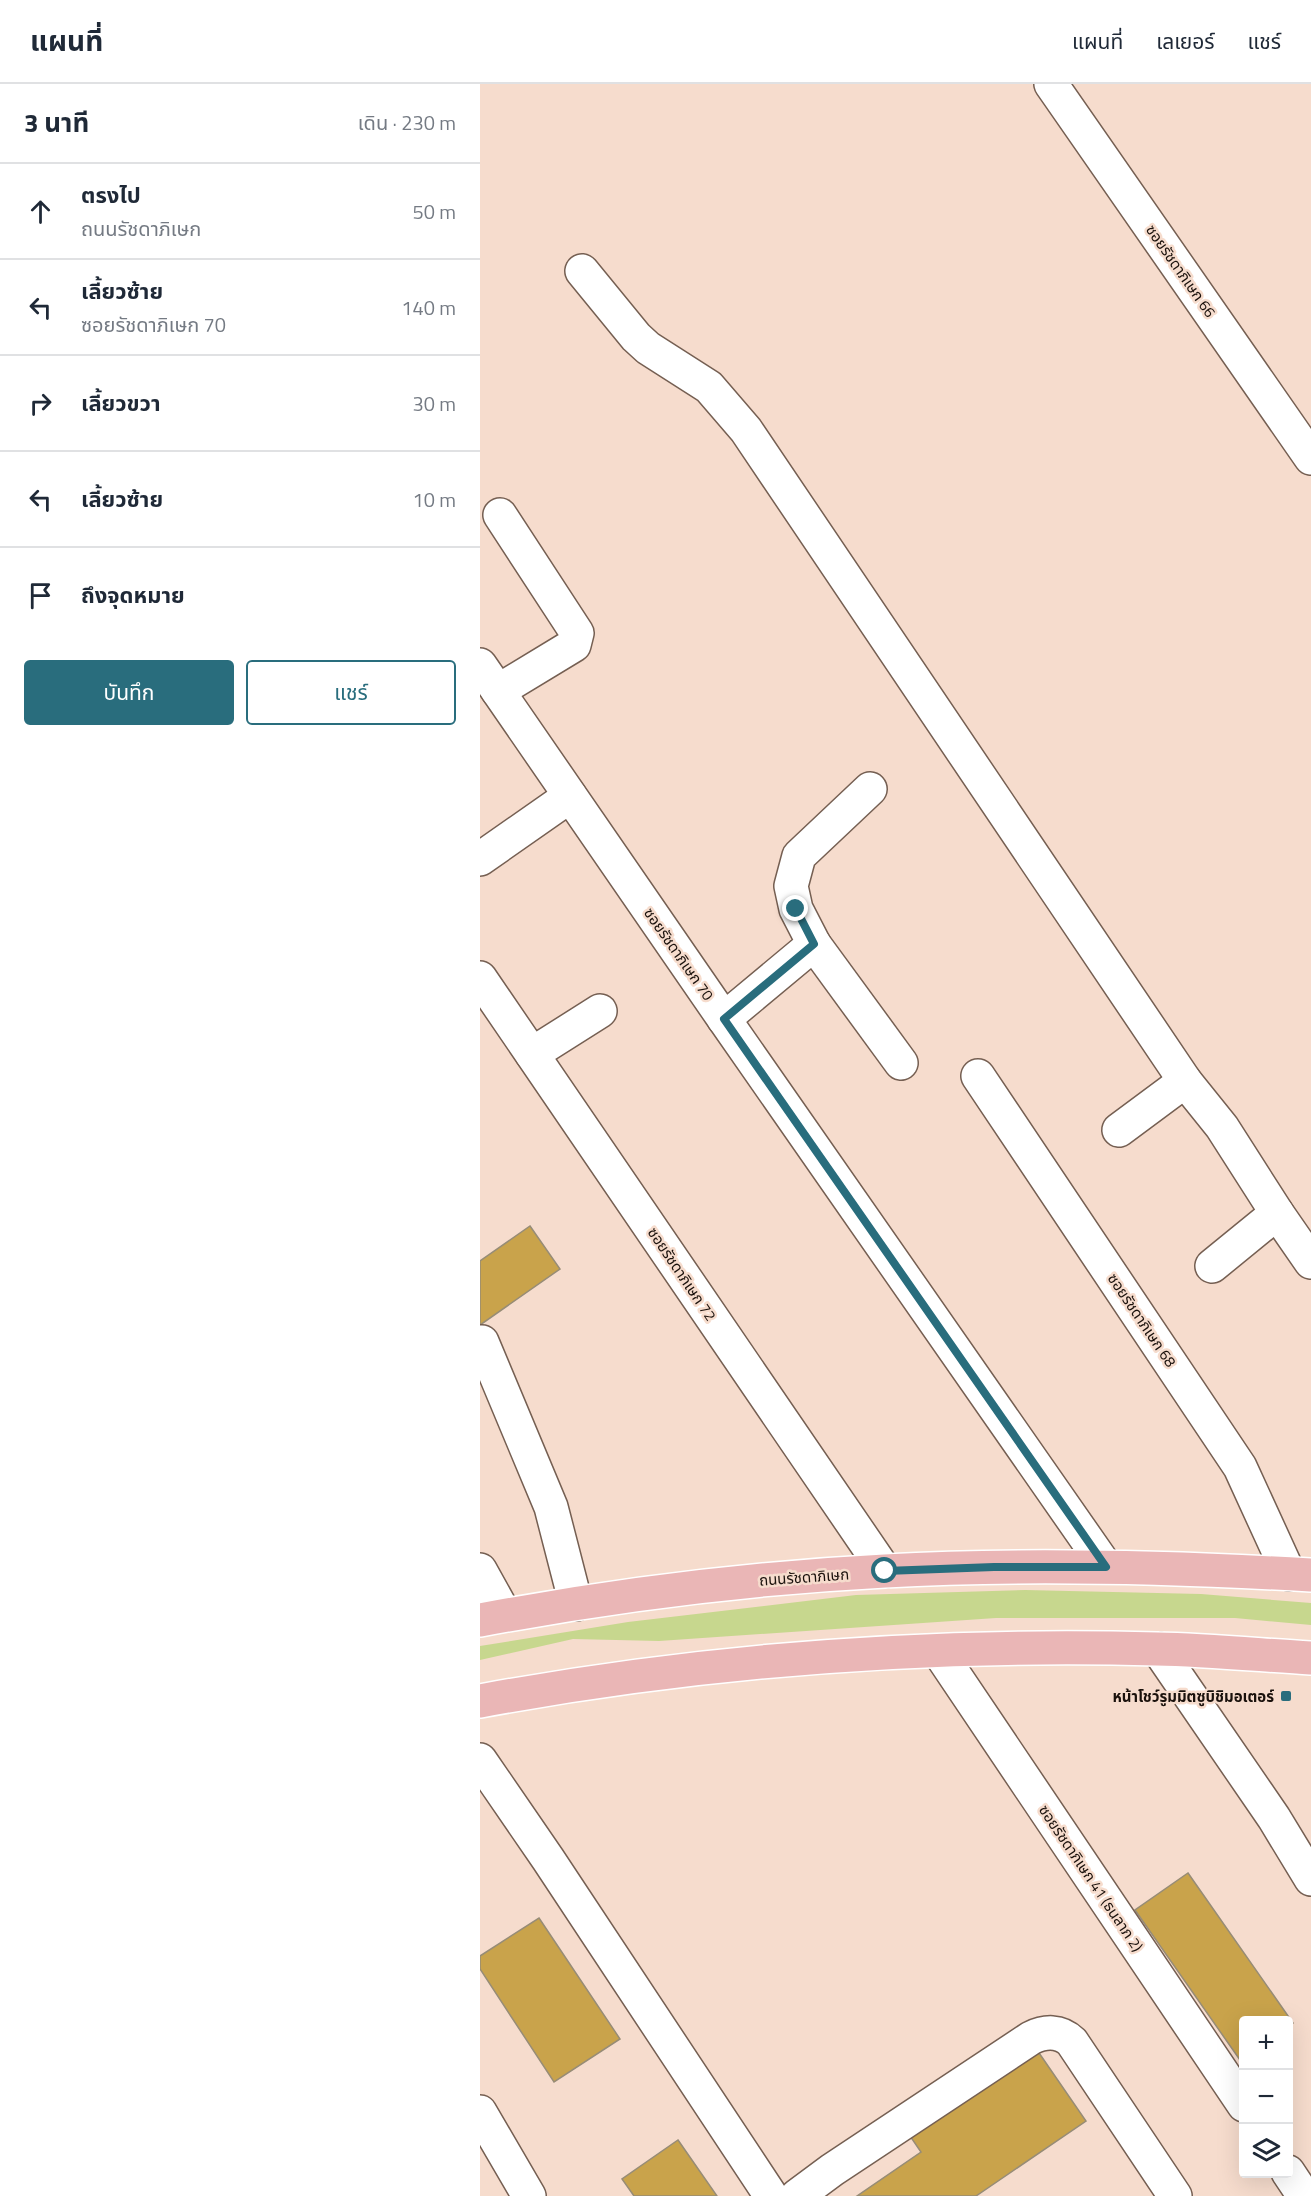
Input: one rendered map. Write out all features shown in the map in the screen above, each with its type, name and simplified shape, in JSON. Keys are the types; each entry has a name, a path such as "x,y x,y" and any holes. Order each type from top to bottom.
{"main road":[{"name":"ถนนรัชดาภิเษก","path":"492,1618 677,1588 885,1571 994,1567 1106,1567 1300,1575"},
{"path":"480,1701 642,1676 758,1663 939,1652 1050,1648 1158,1648 1311,1658"}],"street":[{"name":"ซอยรัชดาภิเษก 66","path":"1051,84 1311,458"},
{"path":"582,271 636,337 648,348 709,387 746,430 1185,1081 1222,1127 1277,1214 1311,1262"},
{"path":"489,678 574,645 578,638 577,633 500,515"},
{"name":"ซอยรัชดาภิเษก 70","path":"489,678 1106,1567"},
{"path":"870,789 799,856 791,886 796,909 814,944 902,1063"},
{"path":"480,858 570,796"},
{"path":"724,1019 814,944"},
{"name":"ซอยรัชดาภิเษก 72","path":"480,978 885,1571"},
{"path":"532,1054 600,1011"},
{"name":"ซอยรัชดาภิเษก 68","path":"978,1076 1240,1467 1300,1575"},
{"path":"1119,1130 1185,1081"},
{"path":"1212,1266 1277,1214"},
{"path":"482,1342 551,1507 576,1604"},
{"path":"480,1570 492,1618"},
{"path":"1158,1648 1274,1818 1311,1879"},
{"name":"ซอยรัชดาภิเษก 41 (ธนลาภ 2)","path":"939,1652 1239,2098"},
{"path":"480,1760 771,2196"},
{"path":"797,2196 832,2170 1031,2038 1047,2033 1062,2034 1072,2042 1175,2196"},
{"path":"480,2112 528,2195"},
{"path":"1292,2178 1305,2196"}],"green space":[{"path":"1025,1590 1201,1594 1311,1603 1311,1625 1235,1618 996,1618 659,1641 573,1639 480,1660 480,1646 628,1622 856,1595"}],"building":[{"path":"530,1226 560,1269 480,1325 480,1261"},
{"path":"1188,1873 1288,2016 1239,2016 1239,2059 1135,1910"},
{"path":"539,1918 620,2039 554,2082 480,1969 480,1956"},
{"path":"1037,2050 1086,2121 976,2196 857,2196 921,2152 910,2136"},
{"path":"678,2140 717,2196 634,2196 622,2179"}],"place":[{"name":"หน้าโชว์รูมมิตซูบิชิมอเตอร์","path":"1286,1696"}],"route":[{"path":"796,909 814,944 724,1019 1106,1567 994,1567 885,1571"}]}
